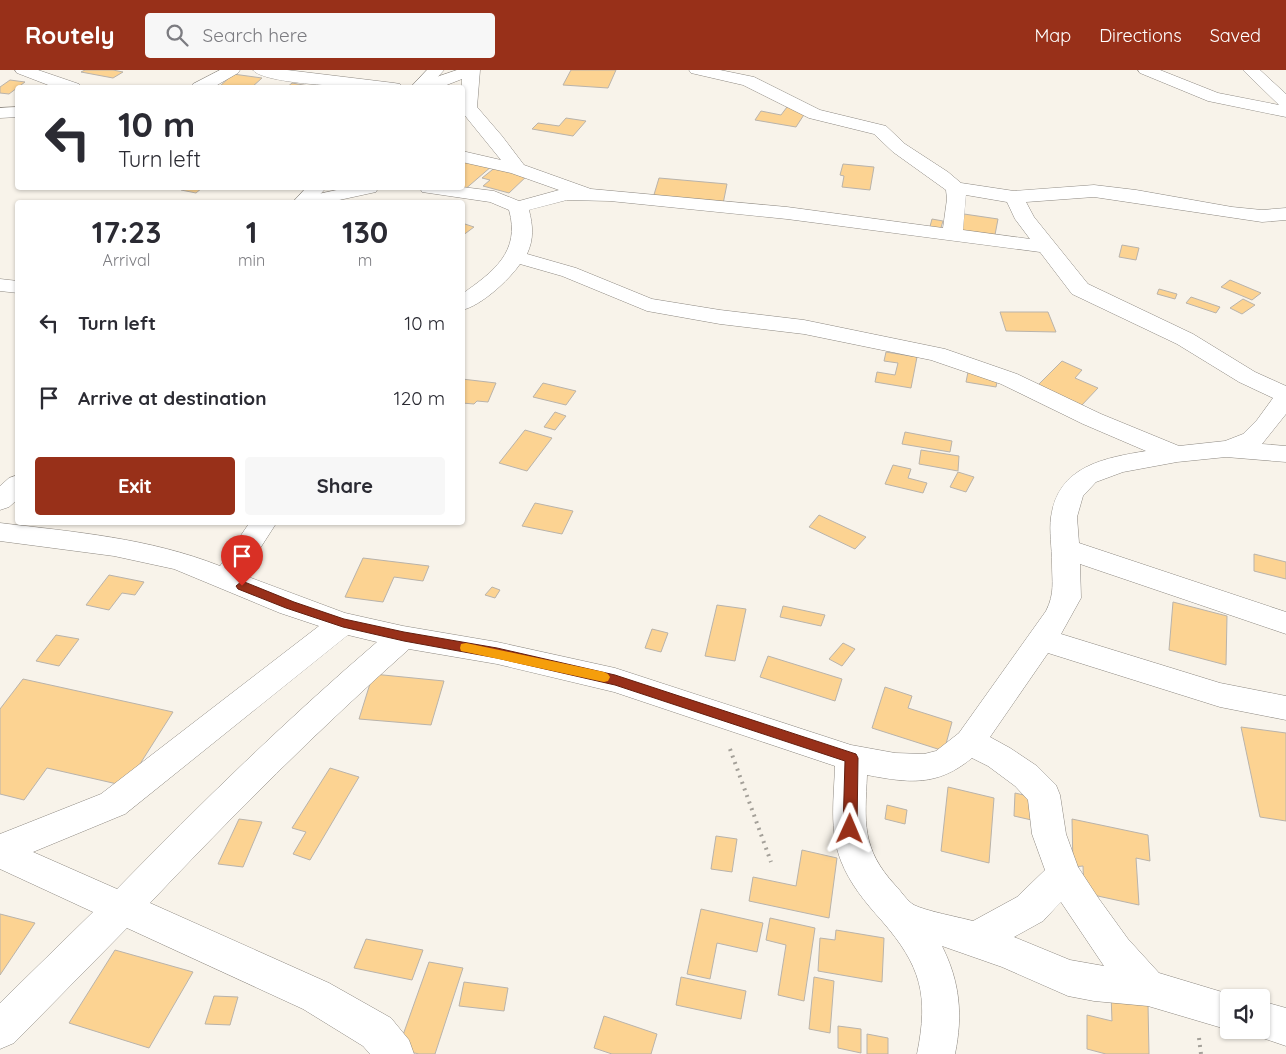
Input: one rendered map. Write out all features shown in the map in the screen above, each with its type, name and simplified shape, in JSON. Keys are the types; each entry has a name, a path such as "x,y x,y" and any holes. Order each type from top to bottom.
{"main road":[{"path":"23,70 65,85"},
{"path":"195,70 198,85"},
{"path":"204,85 232,70"},
{"path":"261,70 271,73 369,85"},
{"path":"421,85 436,70"},
{"path":"430,85 472,70 468,108 517,168"},
{"path":"697,70 748,81 815,114 873,127 955,188 1014,197 1094,191 1136,196 1232,213 1262,216 1286,214"},
{"path":"1146,70 1187,88 1214,97 1286,112"},
{"path":"1251,70 1286,103"},
{"path":"0,112 15,112"},
{"path":"465,157 517,168 588,193"},
{"path":"952,235 957,199 955,188"},
{"path":"304,200 315,190"},
{"path":"316,200 360,190"},
{"path":"443,190 494,197 518,207 566,194 588,193 779,212 1046,246"},
{"path":"1014,197 1025,219 1080,289 1185,339 1247,377 1286,396 1266,425 1252,440 1226,449"},
{"path":"465,302 495,280 516,257 522,226 518,207"},
{"path":"516,257 569,272 647,305 720,317 804,327 937,354 1009,380 1092,419 1177,454"},
{"path":"0,285 15,287"},
{"path":"0,532 114,546 180,561 290,605 343,623 404,637 497,653 615,680 851,758 895,767 924,768 946,761 970,742 1058,617 1067,598 1064,517 1071,493 1087,476 1118,464 1177,454 1226,449 1286,454"},
{"path":"0,502 15,487"},
{"path":"226,579 262,525"},
{"path":"1066,549 1286,623"},
{"path":"0,851 113,804 343,623"},
{"path":"0,1030 196,831 332,699 404,637"},
{"path":"1043,640 1220,694 1286,708"},
{"path":"970,742 999,757 1026,776 1044,795 1049,834 1064,875 1115,951 1148,988"},
{"path":"851,758 850,829 859,863 878,891 924,945 935,968 940,992 941,1035 936,1054"},
{"path":"0,851 121,909 316,996 377,1032 395,1054"},
{"path":"975,939 1030,909 1064,875"},
{"path":"902,918 975,939 1068,978 1094,983 1148,988 1220,1009"},
{"path":"1270,1023 1286,1027"}],"path":[{"path":"717,714 771,862"}],"building":[{"path":"85,70 123,72 113,78 81,72"},
{"path":"571,70 616,70 608,88 563,85"},
{"path":"233,74 262,78 254,85 221,85"},
{"path":"10,80 25,82 21,85 15,85 15,90 9,94 0,93 0,87"},
{"path":"787,107 807,110 796,127 755,120 761,111 781,115"},
{"path":"566,118 586,121 573,136 532,129 538,123 559,126"},
{"path":"468,160 492,166 465,189 465,162"},
{"path":"843,164 874,167 870,190 842,187 844,176 840,175"},
{"path":"497,166 529,174 509,193 483,186 490,180 482,178"},
{"path":"659,178 727,184 723,204 653,198"},
{"path":"181,190 200,190 196,193"},
{"path":"964,214 998,219 994,240 959,234"},
{"path":"932,219 943,221 940,231 929,230"},
{"path":"465,224 474,227 465,234"},
{"path":"1122,245 1139,248 1136,260 1119,257"},
{"path":"1230,280 1261,293 1252,300 1221,287"},
{"path":"1159,289 1177,294 1175,299 1157,294"},
{"path":"1191,297 1220,307 1216,313 1186,303"},
{"path":"1243,299 1255,305 1242,314 1230,308"},
{"path":"1000,312 1048,312 1056,332 1006,331"},
{"path":"886,352 917,357 911,388 875,382 877,372 895,375 898,363 884,361"},
{"path":"1062,361 1082,370 1075,378 1098,388 1081,406 1037,386"},
{"path":"968,372 998,377 996,387 966,382"},
{"path":"465,379 496,383 488,402 477,401 474,404 465,403"},
{"path":"543,383 576,391 566,405 533,397"},
{"path":"555,412 566,416 555,430 544,427"},
{"path":"525,430 552,438 527,471 499,463"},
{"path":"905,432 952,441 950,452 902,444"},
{"path":"921,450 959,456 958,471 919,464"},
{"path":"893,465 911,469 908,478 927,483 923,493 885,484"},
{"path":"958,472 974,477 966,492 950,487"},
{"path":"535,503 573,511 562,534 522,526"},
{"path":"819,515 866,537 855,549 809,527"},
{"path":"1254,554 1286,562 1286,579 1254,571"},
{"path":"363,558 429,566 423,581 394,577 383,602 345,597"},
{"path":"109,575 144,582 135,595 122,593 109,610 86,605"},
{"path":"492,587 500,590 495,598 485,595"},
{"path":"1173,602 1227,616 1226,665 1169,650"},
{"path":"717,605 746,609 735,661 705,656"},
{"path":"783,606 825,615 821,626 780,617"},
{"path":"652,629 668,633 661,652 645,648"},
{"path":"56,635 79,639 59,666 36,661"},
{"path":"843,643 855,649 842,666 829,659"},
{"path":"768,656 842,679 835,701 760,677"},
{"path":"373,674 444,681 431,725 359,719"},
{"path":"23,679 173,712 126,786 47,768 24,800 0,794 0,709"},
{"path":"885,687 912,696 908,708 952,722 944,751 872,728"},
{"path":"1241,727 1286,733 1286,821 1260,817"},
{"path":"330,768 359,777 310,860 293,854 306,832 292,828"},
{"path":"948,787 994,798 989,863 941,851"},
{"path":"1015,793 1037,798 1036,821 1014,816"},
{"path":"887,805 907,810 905,824 885,819"},
{"path":"239,819 262,822 243,867 218,864"},
{"path":"1072,819 1148,835 1150,861 1136,858 1139,905 1084,893 1083,866 1073,867"},
{"path":"716,836 737,839 732,872 711,869"},
{"path":"802,850 837,858 829,918 749,901 753,877 796,886"},
{"path":"701,909 763,923 757,952 717,943 710,979 687,974"},
{"path":"0,914 35,923 0,975"},
{"path":"770,918 815,928 804,1001 778,995 786,945 766,940"},
{"path":"836,930 884,938 882,982 818,971 820,938 835,940"},
{"path":"366,939 423,950 412,980 354,968"},
{"path":"115,950 193,972 149,1048 69,1023"},
{"path":"429,962 463,968 435,1054 419,1054 398,1049"},
{"path":"681,977 746,991 741,1019 676,1005"},
{"path":"814,977 834,981 830,1033 809,1029"},
{"path":"464,982 508,988 504,1011 459,1006"},
{"path":"1111,994 1148,1004 1149,1054 1106,1054 1087,1049 1087,1015 1112,1021"},
{"path":"214,996 238,997 230,1025 205,1024"},
{"path":"604,1016 657,1034 651,1054 612,1054 594,1048"},
{"path":"838,1026 861,1029 861,1053 838,1048"},
{"path":"867,1034 888,1038 888,1054 867,1054"}],"slow traffic":[{"path":"466,648 604,677"}],"route":[{"path":"242,586 343,623 404,637 497,653 615,680 851,758 850,829"}]}
